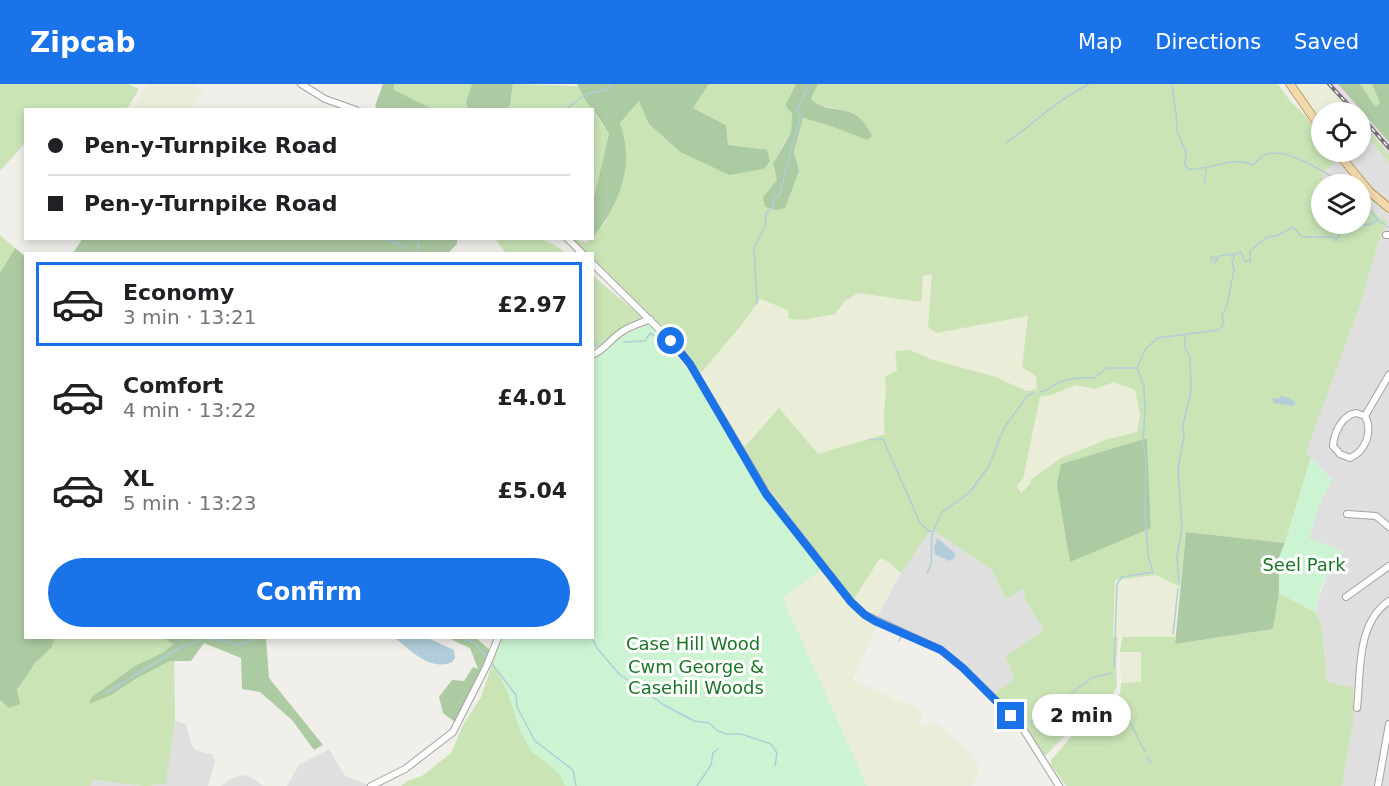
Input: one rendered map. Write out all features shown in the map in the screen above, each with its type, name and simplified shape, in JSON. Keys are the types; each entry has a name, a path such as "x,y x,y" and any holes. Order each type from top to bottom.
{"main road":[{"path":"1290,84 1311,114"},
{"path":"1344,162 1370,192 1389,208"}],"street":[{"path":"301,84 326,99 351,108"},
{"path":"569,240 581,252"},
{"path":"594,265 650,319 690,364 766,494 851,602 875,621 941,650 963,668 1020,724 1059,786"},
{"path":"594,354 603,351 622,331 650,319"},
{"path":"1365,416 1389,375"},
{"path":"1356,413 1365,416 1369,424 1369,434 1358,454 1350,458 1340,454 1333,446 1344,419 1348,414 1356,413"},
{"path":"1347,514 1376,516 1389,527"},
{"path":"1346,597 1389,566"},
{"path":"1357,708 1365,635 1369,622 1389,600"},
{"path":"371,786 405,769 453,732 488,665 498,639"},
{"path":"1378,786 1389,724"}],"shaded area":[{"path":"1326,84 1338,84 1355,102 1343,102"},
{"path":"1371,121 1389,142 1389,154 1371,132"},
{"path":"1371,141 1389,163 1389,204 1371,188 1371,174 1359,174 1349,162 1371,162"},
{"path":"1335,162 1341,162 1351,174 1322,174"},
{"path":"1371,195 1389,213 1389,786 1342,786 1353,723 1327,682 1322,627 1316,613 1317,603 1329,571 1309,538 1319,505 1332,480 1305,452 1363,297 1377,246 1387,222 1371,210"},
{"path":"931,529 992,570 1006,599 1023,589 1025,600 1044,630 1005,656 1014,679 994,694 953,654 909,632 876,619 894,583"},
{"path":"175,721 186,724 192,746 197,751 212,754 215,761 208,786 143,786 166,784"},
{"path":"329,749 345,776 371,786 287,786 299,765"},
{"path":"244,775 253,778 263,786 221,786 232,778"},
{"path":"92,780 143,786 90,786"}],"green space":[{"path":"0,84 128,84 139,89 128,108 24,108 24,144 0,171"},
{"path":"147,84 193,84 204,93 192,108 133,108"},
{"path":"383,84 394,84 394,90 430,108 377,108 375,106"},
{"path":"394,84 472,84 466,101 468,108 430,108 393,90"},
{"path":"472,84 513,84 510,105 507,108 468,108 466,101"},
{"path":"513,84 579,86 592,108 508,108"},
{"path":"577,84 709,84 693,108 726,125 728,145 767,150 770,161 764,169 729,175 680,152 649,124 639,101 620,123 626,155 623,181 611,211 594,236 594,197 609,134 594,108 587,103"},
{"path":"709,84 796,84 785,106 792,113 791,132 773,167 777,180 799,171 794,153 803,118 828,125 853,113 816,104 811,99 818,84 1278,84 1311,123 1311,162 1335,162 1322,174 1311,174 1311,234 1371,234 1371,210 1387,222 1377,246 1363,297 1306,452 1311,458 1285,543 1186,532 1180,587 1156,575 1115,580 1113,637 1118,637 1117,687 1113,694 1084,716 1046,755 1042,755 1026,725 994,694 1014,679 1005,656 1044,630 1025,600 1023,589 1006,599 992,570 931,529 901,573 880,558 853,600 770,490 743,449 779,408 818,454 885,434 885,377 897,370 895,351 910,350 930,359 996,377 1026,391 1037,389 1036,376 1022,367 1028,316 937,333 928,327 932,274 923,276 921,302 858,293 845,301 835,314 803,320 789,319 788,310 760,299 701,373 675,341 594,261 594,252 585,252 572,240 587,243 594,240 594,235 606,221 626,160 620,123 639,100 649,124 680,152 729,175 726,125 693,108","holes":["1114,382 1135,390 1140,415 1137,432 1108,439 1061,458 1030,480 1031,483 1021,493 1017,486 1023,479 1040,397 1052,395 1075,385 1095,389","1147,438 1151,527 1070,561 1061,464"]},
{"path":"796,84 818,84 811,99 819,104 843,110 858,117 872,136 868,140 803,118 794,152 799,171 785,208 776,210 765,207 763,197 777,180 773,164 791,132 792,113 785,106"},
{"path":"1292,84 1326,84 1343,102 1311,102 1311,109"},
{"path":"1338,84 1360,84 1375,106 1380,103 1372,84 1389,84 1389,142 1371,122 1371,102 1354,102"},
{"path":"1360,84 1372,84 1380,103 1375,106"},
{"path":"594,112 609,134 594,197"},
{"path":"1371,132 1389,154 1389,163 1371,141"},
{"path":"0,235 15,248 0,273"},
{"path":"82,240 457,240 457,244 449,252 74,252"},
{"path":"496,240 541,240 549,242 564,252 505,252"},
{"path":"15,248 24,255 24,639 55,639 51,648 35,663 17,690 20,704 9,708 0,700 0,273"},
{"path":"933,274 937,333 1028,315 1022,367 1036,376 1037,388 1026,391 996,377 930,359 910,350 895,352 897,370 885,377 887,391 883,425 885,434 818,454 743,449 701,373 760,299 788,310 789,319 803,320 834,314 845,301 858,293"},
{"path":"594,277 642,317 600,347 594,347"},
{"name":"Cwm George & Casehill Woods","path":"647,324 656,329 693,377 723,429 757,478 771,505 823,569 782,597 867,786 565,786 560,775 531,751 519,728 507,690 493,665 501,639 594,639 594,356 603,352 612,341"},
{"path":"1114,382 1135,390 1141,415 1137,432 1108,439 1030,480 1031,483 1021,493 1017,486 1023,479 1040,397 1052,395 1075,385 1095,389"},
{"path":"1147,438 1151,528 1070,562 1057,484 1061,464"},
{"name":"Seel Park","path":"1311,458 1332,480 1319,505 1309,538 1344,552 1325,580 1319,595 1316,613 1279,593 1279,558"},
{"path":"1186,532 1285,543 1279,558 1279,593 1273,629 1175,644"},
{"path":"880,558 901,573 876,619 862,610 853,600"},
{"path":"823,569 847,602 876,627 853,680 924,712 918,726 935,723 969,751 980,769 972,786 866,786 780,596"},
{"path":"1156,575 1180,587 1175,637 1113,637 1115,580"},
{"path":"1279,593 1316,613 1322,627 1327,682 1353,688 1353,723 1342,786 1066,786 1051,765 1051,760 1072,736 1120,694 1121,683 1141,682 1141,652 1120,652 1122,637 1175,637 1175,644 1273,629"},
{"path":"54,639 165,639 174,643 175,721 166,784 143,786 93,780 90,786 0,786 0,700 9,708 26,675"},
{"path":"165,639 266,639 269,678 323,745 314,750 292,720 260,692 242,689 241,658 204,643 191,661 170,661 111,695 89,704 92,697 135,666 162,653 174,644"},
{"path":"450,639 477,639 490,650 484,669 455,722 443,713 439,697 452,680 464,681 473,667 478,669 470,648"},
{"path":"502,639 665,786 401,786 407,781 422,776 451,753 462,727 481,697"},
{"path":"1120,652 1141,652 1142,682 1121,683"}],"water":[{"path":"1281,396 1295,402 1294,406 1274,403 1272,398 1278,399"},
{"path":"937,538 955,553 954,558 949,561 935,554"},
{"path":"396,639 430,639 454,650 455,658 452,662 436,664 414,654"}],"waterway":[{"path":"568,108 586,94 607,90 612,84"},
{"path":"757,304 754,248 765,226 766,213 773,207 774,197 779,196 801,116 797,110 809,84"},
{"path":"1006,143 1057,104 1089,84"},
{"path":"1172,84 1176,129 1186,152 1185,165 1188,169 1205,168 1229,162 1245,162 1253,165 1265,155 1276,153 1297,158 1327,174"},
{"path":"1205,182 1206,169"},
{"path":"1371,211 1378,220"},
{"path":"1371,224 1378,220 1388,227"},
{"path":"1040,392 1066,380 1094,378 1107,368 1137,368 1145,350 1157,338 1218,330 1224,325 1222,315 1227,305 1235,254 1241,252 1245,261 1250,261 1250,251 1267,237 1276,236 1293,227 1302,237 1332,237 1336,241 1340,234"},
{"path":"388,240 401,245 408,252"},
{"path":"416,252 420,240"},
{"path":"1214,264 1219,256 1235,254"},
{"path":"1212,261 1211,257 1217,258"},
{"path":"624,342 645,341 650,333 657,337"},
{"path":"1179,583 1177,556 1182,527 1178,468 1184,436 1183,425 1191,391 1190,357 1185,347 1185,336"},
{"path":"594,346 598,343"},
{"path":"1114,668 1117,584 1122,577 1153,572 1148,555 1145,510 1144,386 1137,368"},
{"path":"927,573 931,565 932,534 942,512 969,493 988,468 1004,428 1028,395 1034,393"},
{"path":"870,440 883,439 920,523 929,531 934,531"},
{"path":"1173,634 1178,589"},
{"path":"899,641 901,637"},
{"path":"106,693 181,647 200,639"},
{"path":"213,639 240,645 250,639"},
{"path":"592,639 597,648 619,674 664,705 694,721 709,723 718,731 727,734 741,734 771,744 777,753 775,766"},
{"path":"465,640 473,642 487,657"},
{"path":"490,661 516,695 517,707 535,741 573,770 576,786"},
{"path":"1031,723 1042,710 1057,704 1093,677 1112,673"},
{"path":"1118,699 1120,704"},
{"path":"1123,708 1145,752"},
{"path":"697,786 711,765 713,753 718,749"},
{"path":"1147,757 1151,763"}],"railway":[{"path":"1329,84 1346,102"},
{"path":"1371,128 1389,148"}],"route":[{"path":"671,341 690,364 766,494 851,602 875,621 941,650 963,668 1011,716"}],"park label":[{"name":"Case Hill Wood","path":"693,643"}]}
